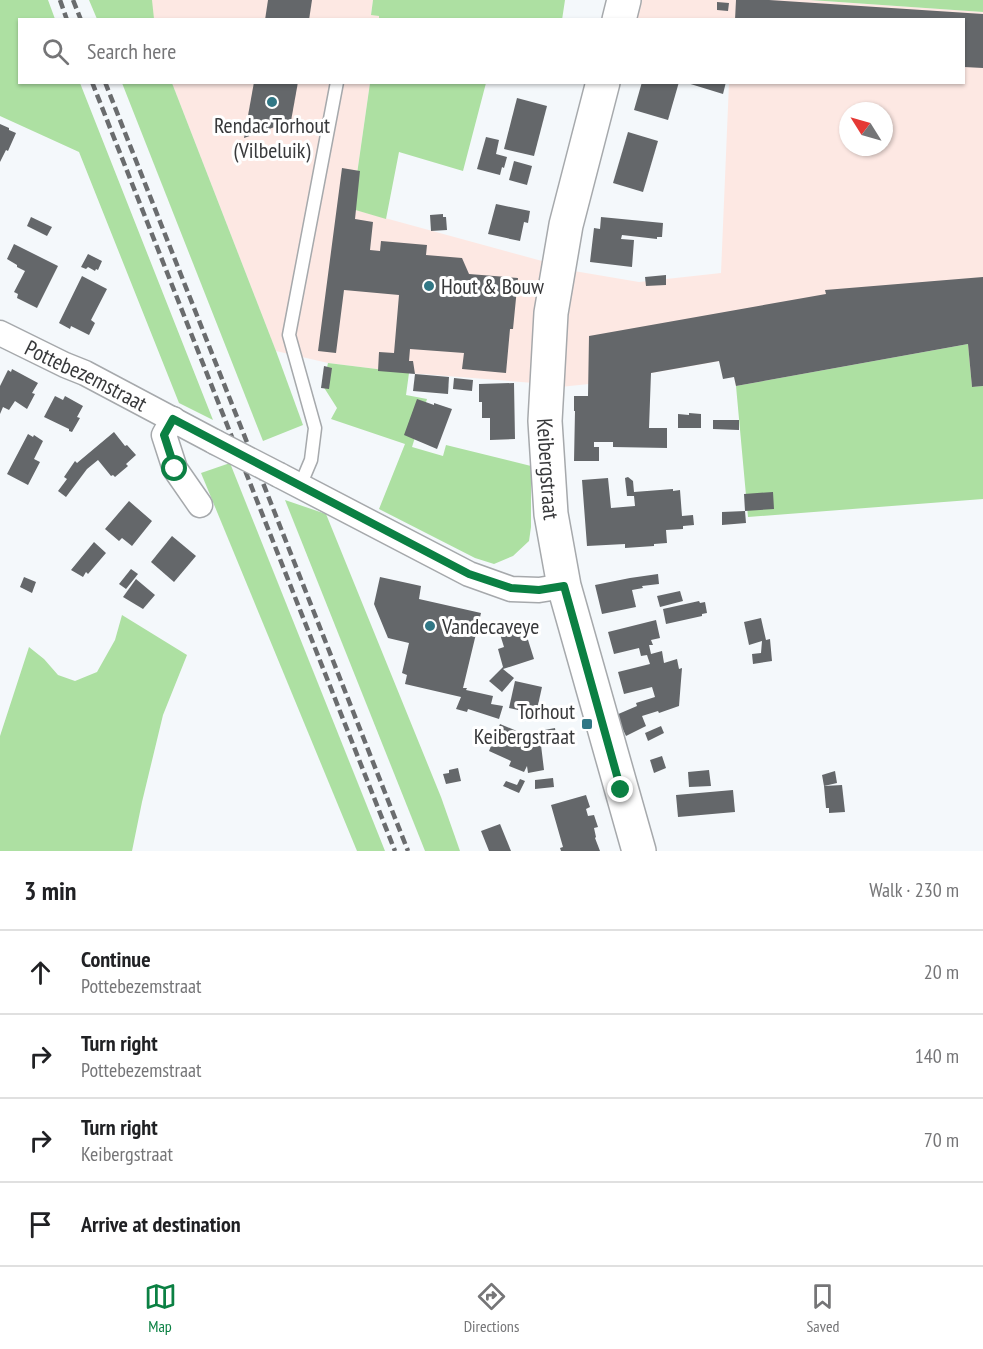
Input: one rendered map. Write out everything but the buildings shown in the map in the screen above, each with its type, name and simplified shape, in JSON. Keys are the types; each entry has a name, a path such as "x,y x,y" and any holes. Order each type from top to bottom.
{"street":[{"path":"620,18 624,0"},
{"name":"Keibergstraat","path":"602,84 566,225 551,313 545,421 551,514 564,586 639,851"},
{"name":"Pottebezemstraat","path":"0,333 85,373 469,574 511,588 539,590 564,586"},
{"name":"Pottebezemstraat","path":"173,419 164,435 175,469 200,505"}],"lane":[{"path":"289,481 312,460 315,428 289,335 337,84"}],"shaded area":[{"path":"150,0 373,0 371,14 379,16 379,18 153,18"},
{"path":"642,0 810,0 983,12 983,386 972,387 967,344 736,386 731,359 560,387 574,271 639,282 721,273 729,84 965,84 965,18 637,18"},
{"path":"172,84 370,84 352,209 542,261 534,383 409,373 328,363 276,351"}],"green space":[{"path":"0,0 48,0 55,18 18,18 18,84 80,84 213,420 179,403 79,152 0,116"},
{"path":"89,0 152,0 154,18 97,18"},
{"path":"373,0 565,0 562,18 379,18 379,16 371,15"},
{"path":"810,0 983,0 983,12"},
{"path":"122,84 172,84 303,425 263,441"},
{"path":"370,84 486,84 463,171 399,152 386,219 352,209"},
{"path":"968,344 972,387 983,386 983,499 748,517 736,386"},
{"path":"328,363 409,373 406,395 427,399 412,447 443,456 446,445 531,466 529,541 513,556 494,564 475,558 379,509 405,444 331,419 337,408 323,386"},
{"path":"230,463 385,851 357,851 201,473"},
{"path":"285,500 326,514 441,797 460,851 425,851"},
{"path":"122,615 187,655 163,715 132,851 0,851 0,736 29,647 58,675 75,681 97,672 115,640"}],"railway":[{"path":"60,0 66,18"},
{"path":"73,0 80,18"},
{"path":"93,84 395,851"},
{"path":"106,84 408,851"}],"place":[{"name":"Rendac Torhout (Vilbeluik)","path":"272,102"},
{"name":"Hout & Bouw","path":"429,286"},
{"name":"Vandecaveye","path":"430,626"},
{"name":"Torhout Keibergstraat","path":"587,724"}],"route":[{"path":"175,469 164,435 173,419 469,574 511,588 539,590 564,586 621,790"}]}
